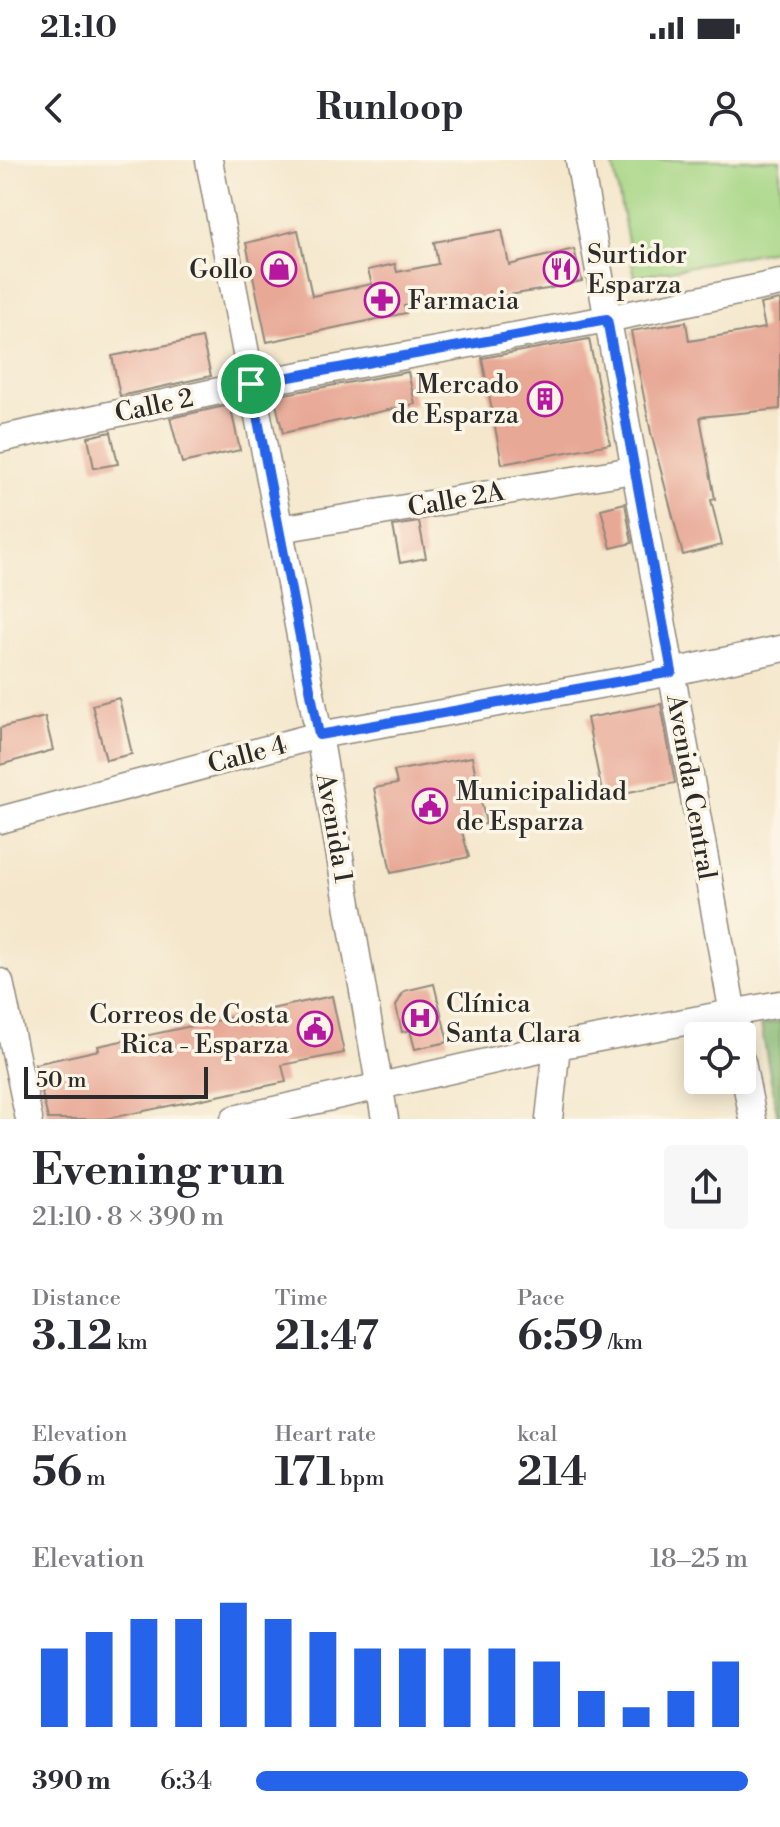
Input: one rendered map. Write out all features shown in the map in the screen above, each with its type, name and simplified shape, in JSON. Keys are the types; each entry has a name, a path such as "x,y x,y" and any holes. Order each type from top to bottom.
{"street":[{"name":"Avenida 1","path":"209,160 319,735 385,1119"},
{"name":"Avenida Central","path":"579,160 735,1022"},
{"name":"Calle 2","path":"0,439 251,384 607,319 780,283"},
{"name":"Calle 2A","path":"280,529 633,470"},
{"name":"Calle 4","path":"0,820 319,735 672,672 780,649"},
{"path":"0,982 29,1119"},
{"path":"740,1022 780,1004"},
{"path":"234,1119 557,1046 684,1030"},
{"path":"549,1119 557,1046"},
{"path":"748,1094 753,1119"}],"green space":[{"path":"612,160 780,160 780,249 635,277"},
{"path":"780,1021 780,1119 778,1119 761,1025"}],"building":[{"path":"298,230 312,296 372,284 368,270 395,264 397,272 438,264 434,242 502,230 509,265 574,249 582,281 445,305 444,299 404,306 406,313 267,342 246,243"},
{"path":"780,300 780,409 700,417 715,499 711,500 722,545 683,555 651,433 631,331 686,322 689,341 765,328 760,304"},
{"path":"202,338 211,376 120,396 112,356"},
{"name":"Mercado de Esparza","path":"589,339 610,444 502,464 482,358"},
{"path":"408,372 415,404 283,433 274,396"},
{"path":"230,405 240,450 182,463 170,418"},
{"path":"111,432 118,464 94,468 88,437"},
{"path":"625,503 632,543 611,548 601,509"},
{"path":"419,522 426,558 400,563 393,526"},
{"path":"119,698 132,754 106,760 92,705"},
{"path":"661,704 675,783 603,797 587,718"},
{"path":"45,717 53,750 0,765 0,728"},
{"name":"Municipalidad de Esparza","path":"472,757 486,824 461,828 469,857 391,873 374,788 397,784 394,771"},
{"name":"Clínica Santa Clara","path":"434,984 448,1042 415,1049 410,1030 402,1032 396,1006 404,991"},
{"path":"332,996 344,1053 282,1065 286,1082 105,1119 48,1119 35,1064 99,1050 98,1046"}],"place":[{"name":"Gollo","path":"279,269"},
{"name":"Surtidor Esparza","path":"561,269"},
{"name":"Farmacia","path":"382,300"},
{"name":"Mercado de Esparza","path":"545,399"},
{"name":"Municipalidad de Esparza","path":"430,806"},
{"name":"Clínica Santa Clara","path":"420,1018"},
{"name":"Correos de Costa Rica - Esparza","path":"315,1029"}],"route":[{"path":"607,319 672,672 319,735 251,384 607,319"}]}
